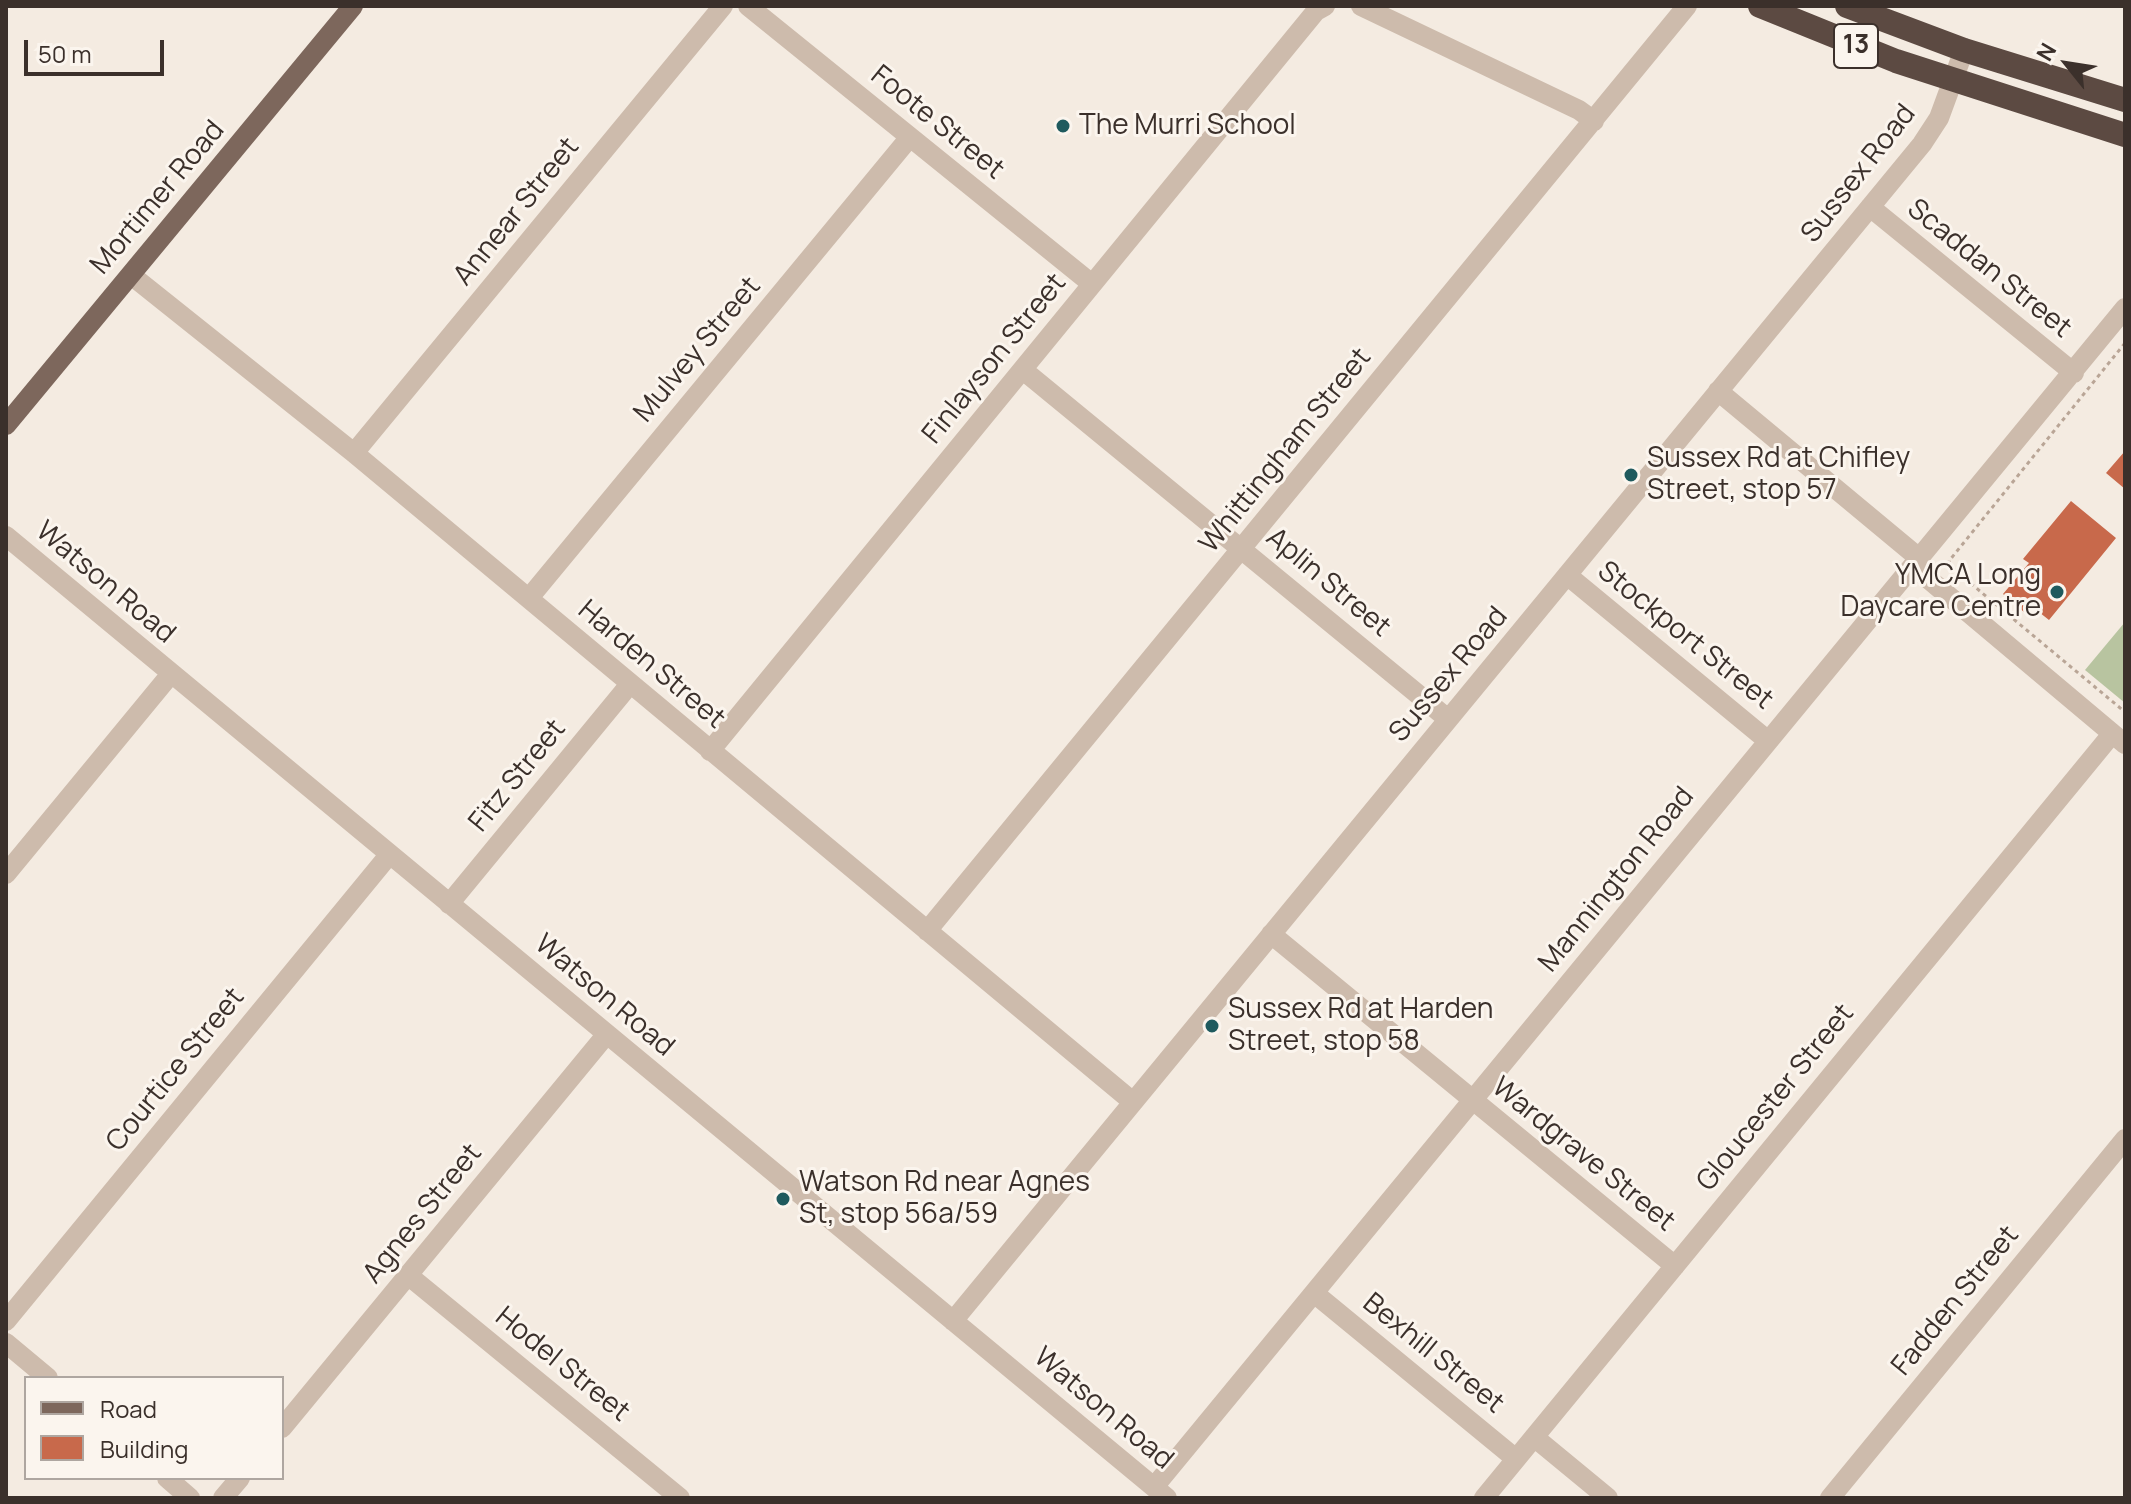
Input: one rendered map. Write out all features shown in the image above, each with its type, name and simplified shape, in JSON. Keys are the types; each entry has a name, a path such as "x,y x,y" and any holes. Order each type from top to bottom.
{"highway":[{"name":"13","path":"1760,6 1837,39 1954,81 2125,135"},
{"name":"13","path":"1847,6 1964,50 2125,100"}],"main road":[{"name":"Mortimer Road","path":"6,425 353,6"}],"street":[{"name":"Annear Street","path":"354,453 723,6"},
{"name":"Foote Street","path":"748,6 1092,284"},
{"name":"Finlayson Street","path":"710,751 1316,11 1325,6"},
{"path":"1361,6 1579,110 1594,121"},
{"name":"Whittingham Street","path":"927,931 1687,6"},
{"name":"Sussex Road","path":"953,1321 1933,129 1964,50"},
{"name":"Mulvey Street","path":"529,598 910,137"},
{"name":"Scaddan Street","path":"1870,207 2074,373"},
{"name":"Harden Street","path":"131,275 354,453 1133,1102"},
{"name":"Mannington Road","path":"1160,1493 1314,1293 2125,308"},
{"name":"Aplin Street","path":"1023,370 1448,719"},
{"path":"1718,391 2119,739"},
{"name":"Watson Road","path":"6,536 1160,1493"},
{"name":"Stockport Street","path":"1567,575 1767,740"},
{"path":"6,874 170,675"},
{"name":"Fitz Street","path":"449,904 630,684"},
{"name":"Gloucester Street","path":"1484,1498 2119,739"},
{"name":"Courtice Street","path":"6,1321 389,855"},
{"name":"Wardgrave Street","path":"1271,934 1675,1266"},
{"name":"Agnes Street","path":"284,1426 606,1035"},
{"name":"Fadden Street","path":"1830,1498 2125,1139"},
{"name":"Hodel Street","path":"409,1276 680,1498"},
{"name":"Bexhill Street","path":"1314,1293 1516,1459"},
{"path":"6,1343 46,1376"},
{"path":"1534,1437 1608,1498"},
{"path":"169,1480 190,1498"},
{"path":"223,1498 238,1480"}],"path":[{"path":"2125,343 1949,561 1951,567 2125,712"}],"green space":[{"path":"2125,622 2125,703 2085,670"}],"building":[{"path":"2125,451 2125,489 2106,473"},
{"path":"2071,501 2116,538 2049,620 2030,605 2024,612 2003,594 2029,563 2023,559"}],"place":[{"name":"The Murri School","path":"1063,126"},
{"name":"Sussex Rd at Chifley Street, stop 57","path":"1631,475"},
{"name":"YMCA Long Daycare Centre","path":"2057,592"},
{"name":"Sussex Rd at Harden Street, stop 58","path":"1212,1026"},
{"name":"Watson Rd near Agnes St, stop 56a/59","path":"783,1199"}]}
